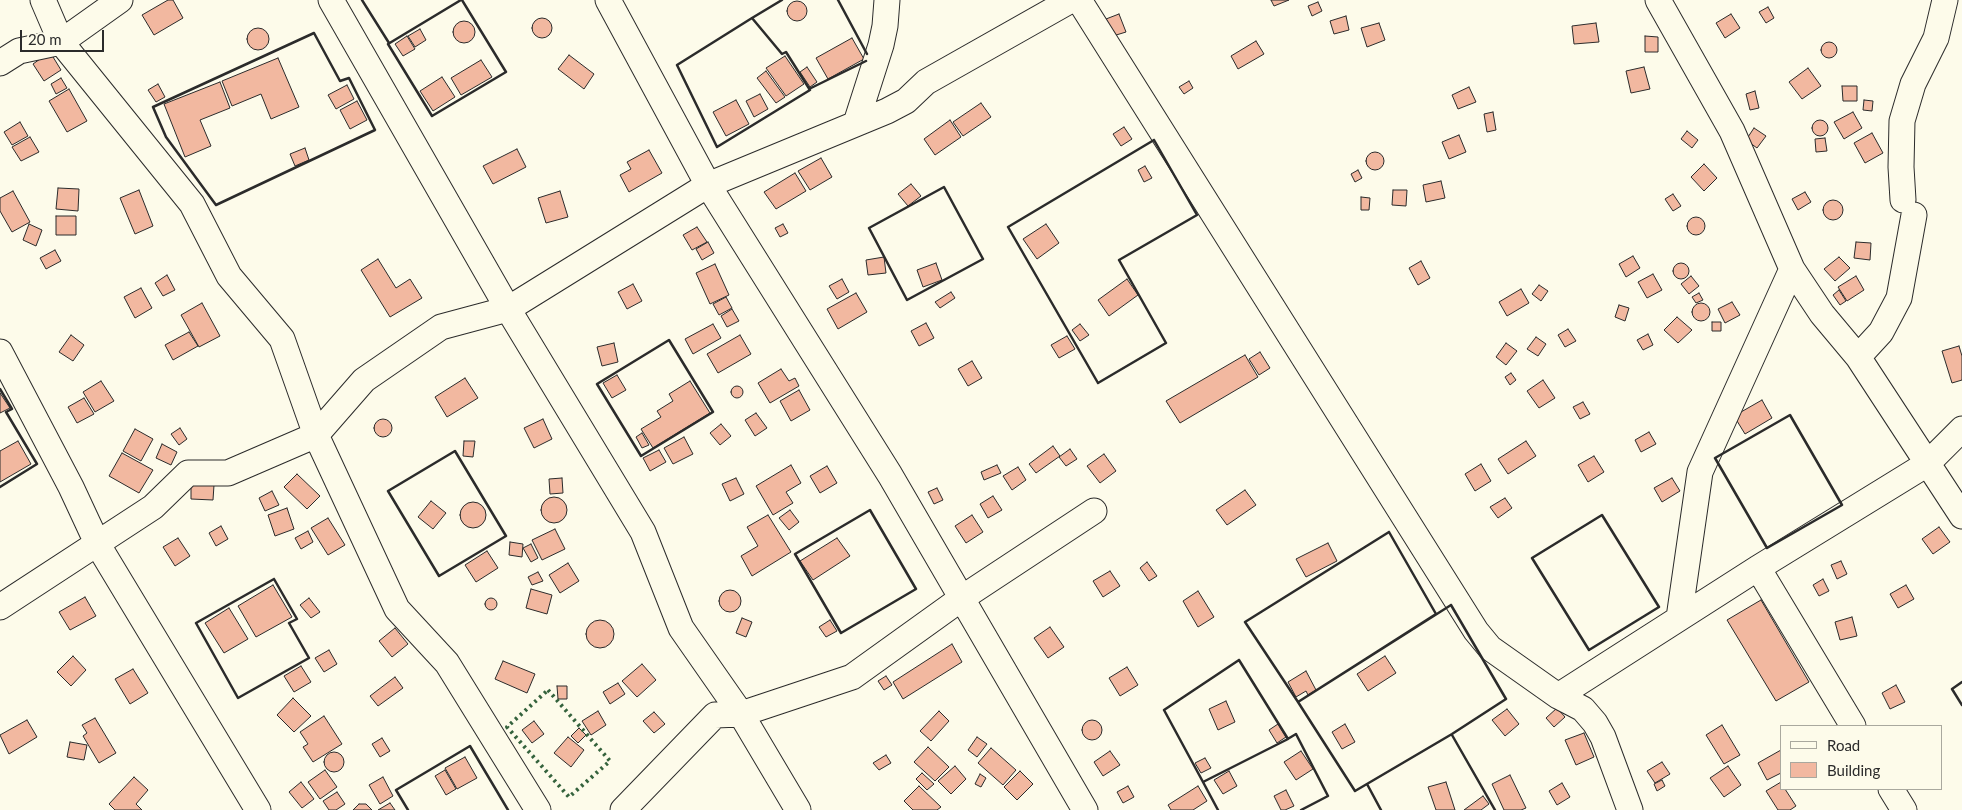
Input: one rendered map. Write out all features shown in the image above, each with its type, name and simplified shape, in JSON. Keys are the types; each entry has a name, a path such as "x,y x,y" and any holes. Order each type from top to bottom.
{"street":[{"path":"43,0 61,42 192,204 229,276 282,340 316,435 397,609 447,663 538,810"},
{"path":"0,63 18,51 61,42 120,0"},
{"path":"331,0 508,309 643,532 681,628 741,714 798,810"},
{"path":"608,0 708,185 890,475 1086,810"},
{"path":"856,123 881,45 887,0"},
{"path":"0,607 98,545 153,507 188,473 228,473 316,435 364,380 441,327 508,309 708,185 894,108 906,101 926,82 1071,0"},
{"path":"1079,0 1476,631 1490,648 1558,696 1584,709 1603,737 1626,808"},
{"path":"1658,0 1732,131 1792,269 1822,314 1858,356 1962,516"},
{"path":"1858,356 1881,332 1899,298 1909,208 1901,167 1902,121 1913,84 1936,38 1945,0"},
{"path":"1680,618 1700,472 1792,269"},
{"path":"0,352 71,486 98,545 258,810"},
{"path":"1558,696 1758,568 1927,464 1962,429"},
{"path":"623,810 715,715 741,714 852,677 962,598 1094,511"},
{"path":"1758,568 1852,725"},
{"path":"1892,790 1904,810"}],"building":[{"path":"168,0 173,0 183,18 154,35 142,15"},
{"path":"1271,0 1289,0 1274,6"},
{"path":"797,1 804,4 807,11 804,18 797,21 790,18 787,11 790,4"},
{"path":"1318,2 1322,11 1312,16 1308,6"},
{"path":"1768,7 1774,18 1766,23 1759,12"},
{"path":"1119,14 1126,32 1113,36 1106,19"},
{"path":"1731,14 1740,28 1725,38 1716,23"},
{"path":"1346,16 1349,30 1334,34 1330,21"},
{"path":"542,18 549,21 552,28 549,35 542,38 535,35 532,28 535,21"},
{"path":"464,21 472,24 475,32 472,40 464,43 456,40 453,32 456,24"},
{"path":"1379,23 1385,40 1367,47 1361,28"},
{"path":"1596,23 1599,42 1574,44 1572,26"},
{"path":"258,28 268,35 269,39 262,49 258,50 248,43 247,39 254,29"},
{"path":"420,29 426,40 415,47 408,36"},
{"path":"407,36 415,49 403,56 395,44"},
{"path":"1645,36 1658,37 1658,52 1645,52"},
{"path":"852,38 864,59 828,79 816,58"},
{"path":"1256,41 1264,54 1238,69 1231,56"},
{"path":"1829,42 1835,44 1837,50 1835,56 1829,58 1823,56 1821,50 1823,44"},
{"path":"50,52 61,70 44,81 33,64"},
{"path":"569,55 594,74 584,89 558,69"},
{"path":"785,56 804,84 786,96 766,68"},
{"path":"278,58 299,107 271,119 261,94 232,106 222,81"},
{"path":"481,60 492,77 461,95 451,78"},
{"path":"807,67 817,82 810,87 800,72"},
{"path":"1644,67 1650,89 1631,93 1626,71"},
{"path":"1808,68 1821,86 1802,99 1789,82"},
{"path":"766,71 785,97 776,103 757,78"},
{"path":"442,77 455,97 433,111 420,91"},
{"path":"61,78 67,88 56,94 51,84"},
{"path":"1189,81 1193,88 1184,94 1179,87"},
{"path":"220,82 230,108 200,120 211,146 185,157 164,104"},
{"path":"158,84 165,97 156,102 148,90"},
{"path":"347,85 354,99 336,109 328,95"},
{"path":"1842,86 1857,86 1857,101 1843,101"},
{"path":"1469,87 1476,102 1458,109 1452,95"},
{"path":"69,89 87,121 67,132 49,101"},
{"path":"1755,91 1759,108 1750,110 1746,94"},
{"path":"760,94 768,109 754,117 746,101"},
{"path":"736,100 749,124 726,136 713,112"},
{"path":"1864,100 1873,101 1872,111 1863,110"},
{"path":"357,101 367,120 350,129 340,110"},
{"path":"981,103 991,117 963,136 953,122"},
{"path":"1493,112 1496,130 1487,132 1484,114"},
{"path":"1853,112 1862,128 1844,139 1834,122"},
{"path":"950,120 961,137 935,155 924,139"},
{"path":"1820,120 1826,122 1828,128 1826,134 1820,136 1814,134 1812,128 1814,122"},
{"path":"20,122 28,136 12,145 4,132"},
{"path":"1124,127 1132,139 1121,146 1113,134"},
{"path":"1754,128 1766,136 1757,148 1746,140"},
{"path":"1687,131 1698,140 1692,148 1681,139"},
{"path":"1872,133 1883,153 1865,163 1854,143"},
{"path":"1459,135 1466,152 1449,159 1442,142"},
{"path":"30,137 39,152 21,161 12,147"},
{"path":"1825,138 1827,151 1816,152 1815,139"},
{"path":"305,148 309,160 295,166 290,154"},
{"path":"517,149 526,167 493,184 483,166"},
{"path":"649,150 662,173 629,192 620,175 631,169 627,162"},
{"path":"1371,152 1379,152 1384,157 1382,168 1371,170 1366,165 1366,157"},
{"path":"821,158 832,177 810,190 798,171"},
{"path":"1704,164 1717,178 1704,191 1691,177"},
{"path":"1145,166 1152,178 1144,182 1138,170"},
{"path":"1358,170 1362,178 1355,182 1351,174"},
{"path":"795,173 806,191 776,209 764,192"},
{"path":"1441,181 1445,198 1426,202 1423,185"},
{"path":"911,184 921,196 908,206 898,194"},
{"path":"58,188 79,189 78,211 56,209"},
{"path":"139,190 153,226 135,234 120,198"},
{"path":"1393,190 1407,190 1406,206 1392,205"},
{"path":"13,191 30,222 12,232 0,211 0,198"},
{"path":"560,191 568,217 546,223 538,198"},
{"path":"1805,192 1811,202 1798,210 1792,199"},
{"path":"1673,194 1681,206 1673,211 1665,199"},
{"path":"1361,197 1370,198 1369,210 1361,210"},
{"path":"1829,200 1837,200 1843,206 1843,214 1837,220 1829,220 1823,214 1823,206"},
{"path":"56,216 76,216 76,235 56,235"},
{"path":"1692,217 1700,217 1705,222 1703,233 1692,235 1687,230 1687,222"},
{"path":"29,224 42,230 36,246 23,240"},
{"path":"783,224 788,233 780,237 775,228"},
{"path":"1046,224 1059,243 1037,259 1023,239"},
{"path":"697,227 707,242 692,250 683,235"},
{"path":"708,242 714,253 702,260 696,249"},
{"path":"1856,242 1871,243 1870,260 1854,258"},
{"path":"55,250 61,261 46,269 40,258"},
{"path":"1633,256 1640,268 1626,277 1619,264"},
{"path":"884,257 886,273 868,275 866,260"},
{"path":"1839,257 1850,268 1835,281 1824,269"},
{"path":"378,259 396,288 410,279 422,298 390,317 361,270"},
{"path":"1421,261 1430,278 1418,285 1409,268"},
{"path":"936,263 942,280 923,287 917,270"},
{"path":"1678,263 1684,263 1689,268 1687,277 1678,279 1673,274 1673,268"},
{"path":"715,264 729,295 710,304 696,273"},
{"path":"1653,274 1662,290 1647,298 1638,282"},
{"path":"167,275 175,290 163,296 155,283"},
{"path":"1691,276 1699,286 1689,294 1681,284"},
{"path":"1856,276 1864,290 1847,301 1838,287"},
{"path":"842,279 849,292 837,299 829,286"},
{"path":"1127,279 1138,295 1109,316 1098,300"},
{"path":"633,284 642,301 627,309 618,292"},
{"path":"1539,285 1548,291 1541,301 1532,294"},
{"path":"141,288 152,308 135,318 124,297"},
{"path":"1521,289 1529,303 1507,316 1499,302"},
{"path":"1839,290 1846,301 1840,305 1833,295"},
{"path":"951,292 955,298 940,308 935,302"},
{"path":"856,293 867,312 838,329 827,309"},
{"path":"1699,293 1703,300 1696,303 1692,297"},
{"path":"726,297 732,308 719,315 713,304"},
{"path":"1732,302 1740,315 1725,323 1718,309"},
{"path":"202,303 220,336 199,347 181,315"},
{"path":"1701,303 1707,306 1710,312 1707,318 1701,321 1695,318 1692,312 1695,306"},
{"path":"1619,305 1629,308 1625,321 1615,317"},
{"path":"732,309 739,321 727,327 721,316"},
{"path":"1677,317 1692,330 1678,343 1664,330"},
{"path":"1712,322 1721,322 1721,331 1712,331"},
{"path":"926,323 934,338 919,346 911,331"},
{"path":"713,324 721,338 693,354 685,339"},
{"path":"1080,324 1089,335 1080,341 1072,330"},
{"path":"1568,329 1576,341 1565,347 1558,335"},
{"path":"189,332 198,346 173,360 165,345"},
{"path":"1648,334 1653,345 1643,350 1637,340"},
{"path":"71,335 84,345 73,361 59,352"},
{"path":"740,335 751,354 718,373 707,354"},
{"path":"1067,336 1075,349 1059,358 1051,345"},
{"path":"1536,337 1546,344 1538,356 1527,349"},
{"path":"614,343 618,362 602,366 597,347"},
{"path":"1506,343 1517,351 1506,365 1496,357"},
{"path":"1959,346 1962,356 1962,380 1952,383 1942,351"},
{"path":"1260,352 1270,368 1259,375 1249,359"},
{"path":"1245,355 1258,377 1180,423 1166,401"},
{"path":"972,361 982,378 968,386 958,369"},
{"path":"781,369 789,381 795,378 799,386 770,403 758,383"},
{"path":"1511,373 1516,380 1510,385 1505,377"},
{"path":"617,375 626,390 612,398 603,383"},
{"path":"465,378 478,398 447,417 435,397"},
{"path":"1543,380 1555,398 1539,408 1527,391"},
{"path":"101,381 114,401 95,412 83,392"},
{"path":"690,381 710,413 653,448 641,429 661,417 657,411 673,401 669,394"},
{"path":"739,386 742,387 742,397 735,398 732,397 731,390 732,387"},
{"path":"799,390 810,410 791,421 780,401"},
{"path":"0,393 10,408 0,413"},
{"path":"84,398 94,414 77,423 68,407"},
{"path":"1762,400 1772,418 1745,434 1734,416"},
{"path":"1583,402 1590,414 1580,419 1573,407"},
{"path":"756,413 767,428 755,436 745,420"},
{"path":"383,419 389,422 392,428 389,434 383,437 377,434 374,428 377,422"},
{"path":"543,419 552,439 534,448 524,428"},
{"path":"721,424 731,436 720,445 710,433"},
{"path":"180,428 187,439 179,445 171,434"},
{"path":"135,429 153,439 141,461 123,451"},
{"path":"1649,432 1656,444 1641,452 1635,440"},
{"path":"642,433 649,445 642,448 636,437"},
{"path":"684,437 693,454 673,464 664,448"},
{"path":"18,441 31,464 0,482 0,451"},
{"path":"464,441 475,441 473,457 463,456"},
{"path":"1526,441 1536,456 1508,474 1498,459"},
{"path":"162,444 177,452 171,465 156,458"},
{"path":"1053,446 1060,456 1036,473 1029,464"},
{"path":"1070,449 1077,459 1066,466 1059,457"},
{"path":"659,450 666,462 650,471 643,458"},
{"path":"122,453 153,470 139,493 109,476"},
{"path":"1104,454 1116,471 1100,483 1087,466"},
{"path":"1594,456 1604,472 1588,482 1578,465"},
{"path":"1481,464 1491,481 1475,491 1465,474"},
{"path":"791,465 801,483 786,492 793,503 773,515 756,486"},
{"path":"997,465 1001,473 984,480 981,472"},
{"path":"827,466 837,483 820,493 810,476"},
{"path":"1018,467 1026,480 1012,490 1003,476"},
{"path":"297,474 320,496 307,509 284,487"},
{"path":"562,478 563,493 550,494 549,479"},
{"path":"736,478 744,494 730,501 722,484"},
{"path":"1672,478 1680,491 1662,502 1654,488"},
{"path":"191,484 214,485 213,500 191,499"},
{"path":"937,488 943,500 934,504 928,492"},
{"path":"1245,490 1256,505 1227,525 1216,510"},
{"path":"272,491 279,505 265,511 259,498"},
{"path":"993,496 1002,510 988,518 980,504"},
{"path":"554,497 563,501 567,510 563,519 554,523 545,519 541,510 545,501"},
{"path":"1505,498 1512,508 1498,518 1490,507"},
{"path":"431,501 446,513 433,529 418,517"},
{"path":"473,502 482,506 486,515 482,524 473,528 464,524 460,515 464,506"},
{"path":"287,508 294,529 275,536 268,515"},
{"path":"790,510 799,522 789,530 779,518"},
{"path":"768,515 791,552 752,576 741,556 758,546 747,527"},
{"path":"972,515 983,532 966,543 955,526"},
{"path":"328,518 345,545 328,555 311,528"},
{"path":"221,526 228,539 216,546 209,533"},
{"path":"1939,527 1950,542 1933,554 1922,539"},
{"path":"555,529 565,549 542,560 532,540"},
{"path":"308,531 313,542 301,549 295,538"},
{"path":"178,538 190,556 175,566 163,547"},
{"path":"837,538 850,556 813,580 800,561"},
{"path":"510,542 523,544 522,557 509,555"},
{"path":"1328,543 1337,561 1306,577 1296,559"},
{"path":"531,544 538,558 531,562 523,548"},
{"path":"487,551 498,568 476,582 465,565"},
{"path":"1841,561 1847,574 1837,579 1831,565"},
{"path":"1147,562 1157,576 1149,581 1140,568"},
{"path":"568,563 579,581 560,593 549,575"},
{"path":"1110,571 1120,586 1103,597 1093,581"},
{"path":"538,572 543,581 532,585 528,577"},
{"path":"1823,579 1829,591 1819,596 1813,585"},
{"path":"273,585 292,617 256,637 238,606"},
{"path":"1906,585 1914,599 1898,608 1890,594"},
{"path":"531,589 552,595 547,614 526,608"},
{"path":"730,590 738,593 741,601 738,609 730,612 722,609 719,601 722,593"},
{"path":"1198,591 1214,617 1198,627 1183,601"},
{"path":"85,597 96,616 70,630 59,612"},
{"path":"309,598 320,612 311,618 300,605"},
{"path":"489,598 493,598 497,604 493,610 489,610 485,606 485,602"},
{"path":"1761,600 1809,682 1776,701 1727,620"},
{"path":"229,608 248,639 224,653 205,623"},
{"path":"1852,617 1857,636 1840,640 1835,622"},
{"path":"742,618 752,622 746,637 736,633"},
{"path":"600,620 610,624 614,634 610,644 600,648 590,644 586,634 590,624"},
{"path":"830,620 837,631 826,637 819,627"},
{"path":"1050,627 1064,647 1048,658 1034,638"},
{"path":"395,628 408,644 392,657 379,641"},
{"path":"952,644 962,662 903,699 893,682"},
{"path":"329,650 337,664 324,672 315,658"},
{"path":"73,656 86,670 71,686 57,672"},
{"path":"1385,656 1396,673 1368,691 1357,674"},
{"path":"503,661 535,674 527,693 495,679"},
{"path":"642,664 656,680 637,697 622,681"},
{"path":"301,666 311,682 294,692 284,676"},
{"path":"1127,667 1138,685 1120,696 1109,678"},
{"path":"133,669 148,693 130,704 115,679"},
{"path":"1306,671 1316,690 1308,695 1306,691 1296,697 1288,682"},
{"path":"886,676 892,685 884,690 878,681"},
{"path":"395,677 403,688 378,706 370,696"},
{"path":"618,683 625,694 610,704 603,692"},
{"path":"1896,685 1905,702 1890,709 1882,693"},
{"path":"557,686 567,686 567,699 558,699"},
{"path":"293,698 311,716 294,732 277,715"},
{"path":"1226,701 1235,722 1218,730 1209,709"},
{"path":"1557,708 1565,717 1554,727 1546,718"},
{"path":"1507,709 1519,724 1505,736 1492,720"},
{"path":"598,711 606,725 591,735 582,721"},
{"path":"939,711 949,721 931,741 920,731"},
{"path":"654,712 665,724 654,733 643,721"},
{"path":"324,716 342,744 313,762 303,747 308,744 300,732"},
{"path":"95,718 116,753 99,763 83,736 87,733 82,725"},
{"path":"27,720 37,737 9,754 0,735"},
{"path":"1088,720 1096,720 1102,726 1102,734 1096,740 1088,740 1082,734 1082,726"},
{"path":"534,721 544,734 532,743 522,730"},
{"path":"1278,724 1286,737 1277,743 1269,730"},
{"path":"1345,724 1355,742 1342,749 1332,732"},
{"path":"1722,725 1740,755 1724,764 1706,735"},
{"path":"579,728 586,735 578,743 571,736"},
{"path":"1584,733 1594,757 1576,765 1565,740"},
{"path":"568,737 584,750 571,767 554,753"},
{"path":"977,737 987,744 977,757 968,750"},
{"path":"382,738 390,751 380,757 372,744"},
{"path":"70,742 87,745 84,760 67,757"},
{"path":"928,747 949,767 935,781 914,762"},
{"path":"991,748 1016,770 1003,785 978,763"},
{"path":"1110,751 1120,765 1103,776 1094,762"},
{"path":"1301,751 1313,769 1296,780 1284,762"},
{"path":"1780,751 1780,774 1767,780 1758,763"},
{"path":"334,752 341,755 344,762 341,769 334,772 327,769 324,762 327,755"},
{"path":"886,755 891,763 879,770 873,763"},
{"path":"465,757 477,778 457,789 445,768"},
{"path":"1205,758 1211,768 1201,773 1195,763"},
{"path":"1662,762 1670,774 1655,783 1647,771"},
{"path":"955,766 966,779 951,794 938,781"},
{"path":"1728,766 1741,785 1724,797 1710,778"},
{"path":"325,770 337,787 320,799 308,782"},
{"path":"445,770 456,789 446,795 435,776"},
{"path":"1020,771 1033,784 1017,800 1004,787"},
{"path":"1229,771 1237,786 1223,794 1214,780"},
{"path":"922,773 934,784 927,790 916,779"},
{"path":"980,774 986,778 981,787 975,784"},
{"path":"1510,775 1526,808 1521,810 1504,810 1492,784"},
{"path":"134,777 148,790 136,804 142,810 115,810 109,804"},
{"path":"383,777 393,796 380,804 369,785"},
{"path":"1662,780 1665,786 1657,791 1654,784"},
{"path":"301,782 314,799 302,808 289,792"},
{"path":"1446,782 1455,810 1436,810 1428,787"},
{"path":"1562,783 1570,797 1557,805 1549,791"},
{"path":"1780,783 1780,790 1786,790 1796,806 1790,810 1778,810 1766,791"},
{"path":"919,786 941,807 937,810 913,810 904,801"},
{"path":"1128,786 1134,797 1123,803 1117,792"},
{"path":"1198,786 1207,801 1193,810 1171,810 1168,805"},
{"path":"1286,790 1294,806 1281,810 1274,796"},
{"path":"337,792 345,804 336,810 329,810 323,801"},
{"path":"1483,796 1489,804 1481,810 1464,810"},
{"path":"390,803 395,810 378,810"},
{"path":"359,804 366,804 372,810 353,810"}],"hedge":[{"path":"548,690 610,761 569,797 507,727 548,690"}],"wall":[{"path":"362,0 389,43"},
{"path":"461,0 388,44 432,116 506,72 462,0"},
{"path":"752,18 782,0"},
{"path":"838,0 867,54"},
{"path":"752,18 782,54 786,52 810,90 717,147 677,65 752,18"},
{"path":"314,33 340,81 349,78 375,130 216,205 166,137 153,107 314,33"},
{"path":"809,89 866,61"},
{"path":"1154,140 1197,215 1119,260 1166,343 1098,383 1008,227 1154,140"},
{"path":"944,187 983,259 907,300 869,228 944,187"},
{"path":"669,340 713,412 641,456 597,384 669,340"},
{"path":"0,389 12,409 6,412 37,464 0,487"},
{"path":"1790,415 1842,505 1767,548 1715,458 1790,415"},
{"path":"455,451 506,536 439,576 388,491 455,451"},
{"path":"870,510 916,589 841,633 795,554 870,510"},
{"path":"1602,515 1659,607 1589,650 1532,558 1602,515"},
{"path":"1389,532 1436,614 1298,702 1245,622 1389,532"},
{"path":"274,579 297,619 289,623 309,658 238,698 196,623 274,579"},
{"path":"1451,605 1506,699 1452,734 1355,791 1298,702 1451,605"},
{"path":"1239,660 1288,739 1203,782 1164,710 1239,660"},
{"path":"1962,682 1952,689 1962,705"},
{"path":"1286,740 1296,734 1328,796 1301,810"},
{"path":"1452,735 1495,810"},
{"path":"408,810 396,790 470,746 508,810"},
{"path":"1203,782 1218,810"},
{"path":"1367,784 1381,810"}]}
